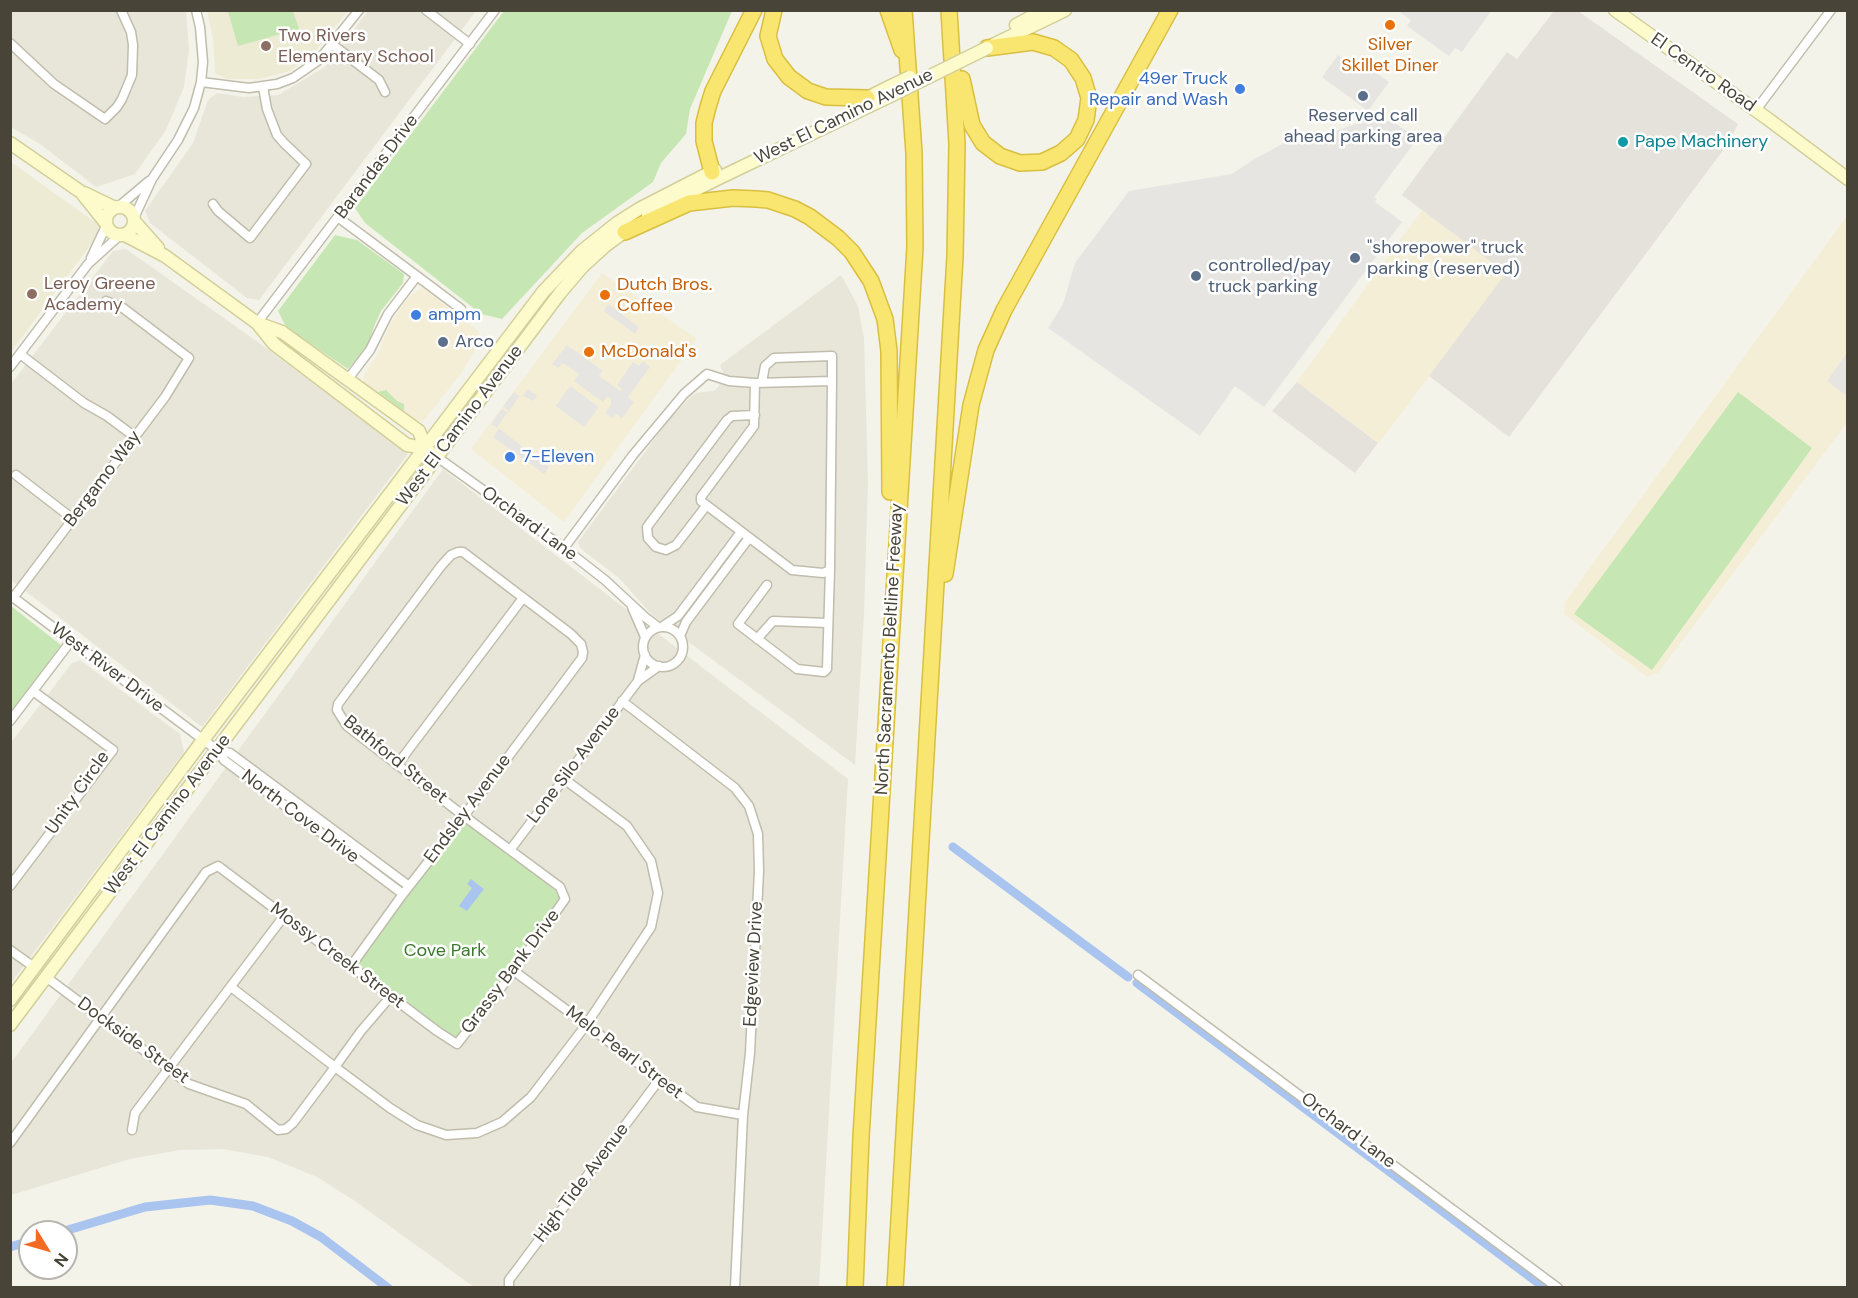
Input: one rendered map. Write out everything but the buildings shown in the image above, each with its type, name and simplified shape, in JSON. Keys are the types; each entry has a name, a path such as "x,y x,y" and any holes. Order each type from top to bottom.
{"highway":[{"path":"714,175 704,141 704,123 713,91 754,10"},
{"path":"774,10 768,36 775,59 789,77 808,91 826,97 867,98"},
{"path":"888,10 908,68"},
{"name":"North Sacramento Beltline Freeway","path":"855,1287 861,1137 915,247 914,153 904,10"},
{"path":"895,1287 957,198 957,122 949,10"},
{"path":"1130,81 1154,30 1158,10"},
{"path":"931,663 971,405 986,350 1004,310 1170,10"},
{"path":"951,29 972,125 983,143 1000,156 1020,163 1042,162 1061,153 1077,139 1086,120 1089,98 1083,78 1071,60 1054,48 1033,42 985,45"},
{"path":"625,232 689,202 733,198 768,200 795,209 828,229 852,252 864,269 879,300 888,337 891,625"}],"main road":[{"name":"West El Camino Avenue","path":"985,45 1044,10"},
{"name":"West El Camino Avenue","path":"10,1000 203,740 564,267 599,236 639,209 985,45 1065,10"},
{"name":"El Centro Road","path":"1615,10 1756,110 1848,179"},
{"name":"West El Camino Avenue","path":"10,1025 560,293 597,253 663,206 714,175 867,98 888,92"},
{"path":"10,143 81,192 117,207 126,208 134,220 132,229 122,235 111,233 81,192"},
{"path":"106,224 108,213 117,207"},
{"name":"Orchard Lane","path":"134,220 165,256"},
{"name":"Orchard Lane","path":"122,235 165,256 257,323 279,348 407,445 425,448 437,458"},
{"name":"Orchard Lane","path":"257,323 282,332 419,431 425,448"}],"street":[{"path":"10,43 54,84 105,119 122,99 132,75 133,45 131,32 122,10"},
{"path":"134,220 152,179 188,123 201,82 202,46 196,10"},
{"path":"201,82 236,88 263,87 293,78 319,60 359,10"},
{"path":"426,10 470,44"},
{"name":"Barandas Drive","path":"257,323 495,10"},
{"path":"1756,110 1831,10"},
{"path":"333,45 379,80 385,92"},
{"path":"213,204 250,238 306,164 277,135 269,116 263,87"},
{"path":"117,207 152,179"},
{"path":"339,218 461,309"},
{"path":"88,264 106,224"},
{"path":"10,367 88,264 122,235"},
{"path":"348,380 370,350 388,314 417,276"},
{"name":"Bergamo Way","path":"12,597 165,397 189,358 123,309 106,301"},
{"path":"20,354 84,403 107,416 135,437"},
{"path":"767,585 738,624 797,669 824,672 827,669 830,570 832,356 774,358 765,366 759,383 754,426 701,497 701,501 792,570 823,573 830,570"},
{"path":"564,548 633,455 684,394 707,374 729,381 759,383 832,381"},
{"path":"706,506 676,545 666,550 656,547 648,538 647,526 728,420 732,416 755,415"},
{"name":"Orchard Lane","path":"437,458 564,548 661,627"},
{"path":"16,475 73,519"},
{"path":"661,627 676,631 680,636 683,649 678,661 666,667 653,664 645,655 643,648 645,637 651,631 678,616 741,532"},
{"path":"680,636 686,622 749,538"},
{"name":"Bathford Street","path":"523,598 463,552 451,555 338,704 337,710 347,726 560,887 565,899"},
{"name":"West River Drive","path":"12,597 217,750"},
{"path":"397,765 523,598"},
{"name":"Endsley Avenue","path":"351,966 582,658 581,644 523,598"},
{"name":"Orchard Lane","path":"630,604 645,637"},
{"path":"758,639 773,621 828,623"},
{"path":"10,721 71,641"},
{"name":"Lone Silo Avenue","path":"638,681 645,655"},
{"name":"Lone Silo Avenue","path":"510,850 638,681 659,666"},
{"name":"Unity Circle","path":"10,886 113,750 33,691"},
{"name":"Edgeview Drive","path":"622,701 735,788 749,806 758,834 759,870 750,1053 743,1115 735,1287"},
{"name":"North Cove Drive","path":"217,750 230,753 410,886"},
{"name":"North Cove Drive","path":"217,750 231,765 403,894"},
{"path":"231,987 390,1108 417,1125 446,1135 477,1133 502,1122 531,1097 585,1025 651,927 658,893 651,861 627,826 564,778"},
{"name":"Mossy Creek Street","path":"101,1017 206,872 218,866 457,1044"},
{"name":"Grassy Bank Drive","path":"457,1044 514,971 565,899"},
{"path":"132,1130 135,1113 284,916"},
{"path":"10,950 34,967"},
{"name":"Melo Pearl Street","path":"514,971 697,1107 743,1115"},
{"name":"Orchard Lane","path":"1138,975 1558,1287"},
{"name":"Dockside Street","path":"46,977 189,1084 246,1104 278,1130 286,1129 293,1123 335,1067"},
{"path":"335,1067 361,1031 391,996"},
{"path":"10,1143 101,1017"},
{"name":"High Tide Avenue","path":"509,1287 509,1280 660,1080"}],"shaded area":[{"path":"1491,10 1462,52 1455,48 1449,56 1407,26 1411,20 1398,11"},
{"path":"11,11 186,11 189,50 184,87 166,130 135,174 96,187 40,144 11,127"},
{"name":"Two Rivers Elementary School","path":"207,11 348,11 314,53 290,71 259,79 227,79 215,73 213,39"},
{"path":"368,11 476,11 259,300 247,298 150,223 145,211 193,143 208,100 217,93 243,97 278,95 325,67"},
{"path":"1554,11 1578,11 1738,124 1727,145 1509,437 1429,376 1506,273 1402,195 1507,52 1517,59"},
{"name":"Reserved call ahead parking area","path":"1338,55 1350,63 1355,57 1389,82 1368,111 1322,77"},
{"name":"controlled/pay truck parking","path":"1363,121 1392,121 1417,139 1374,197 1377,199 1375,202 1402,222 1264,407 1235,386 1200,436 1048,328 1063,304 1075,263 1129,191 1232,174 1288,141 1315,139"},
{"name":"Leroy Greene Academy","path":"11,162 99,225 98,235 11,352"},
{"path":"1422,210 1507,273 1379,443 1297,382"},
{"path":"1847,216 1847,423 1658,673 1647,677 1564,614 1565,602"},
{"path":"126,249 255,340 408,454 202,727 11,580 11,384 113,251"},
{"path":"602,273 697,339 564,522 471,449"},
{"path":"841,275 858,306 864,338 868,481 864,615 855,765 652,615 619,578 585,552 578,542 667,422 696,393 714,391 719,386 723,372 720,365"},
{"path":"422,287 479,333 478,345 462,372 423,422 397,412 365,385 363,377 379,352 388,328 407,299"},
{"path":"608,304 639,327 635,334 604,311"},
{"path":"567,345 603,371 599,376 620,391 622,389 617,385 633,362 639,366 643,361 650,367 628,397 634,402 622,418 616,414 612,418 605,413 611,405 611,399 607,396 603,402 574,381 579,374 563,363 558,368 552,364"},
{"path":"1847,353 1847,396 1827,381"},
{"path":"1297,382 1378,443 1355,473 1272,411"},
{"path":"570,386 599,407 584,427 556,406"},
{"path":"528,389 537,396 533,401 524,396 519,397 497,427 549,467 544,474 493,437 499,429 491,424 502,409 507,412 508,410 503,406 514,392 523,396"},
{"path":"443,469 848,779 819,1287 474,1287 355,1201 317,1177 268,1157 223,1149 180,1150 130,1159 11,1195 11,1063"},
{"path":"80,660 180,734 184,752 11,983 10,744 72,663"}],"green space":[{"path":"228,11 293,11 299,29 238,46"},
{"path":"504,11 732,11 690,109 686,134 661,163 653,182 582,233 502,319 481,314 365,223 355,208"},
{"path":"335,235 357,240 404,274 403,283 381,311 368,345 348,369 286,327 278,311"},
{"path":"386,390 397,401 404,404 404,411 378,392"},
{"path":"1738,392 1812,448 1652,670 1574,614"},
{"path":"11,606 61,645 11,712 10,711"},
{"name":"Cove Park","path":"464,816 565,899 457,1044 351,966"}],"water":[{"path":"471,879 484,889 467,911 459,906 472,888 467,884"}],"waterway":[{"path":"953,847 1128,977"},
{"path":"1137,983 1545,1288"},
{"path":"78,1227 145,1207 210,1200 253,1206 292,1221 321,1237 388,1288"},
{"path":"10,1247 18,1245"}],"place":[{"name":"Silver Skillet Diner","path":"1390,25"},
{"name":"Two Rivers Elementary School","path":"266,46"},
{"name":"49er Truck Repair and Wash","path":"1240,89"},
{"name":"Reserved call ahead parking area","path":"1363,96"},
{"name":"Pape Machinery","path":"1623,142"},
{"name":"\"shorepower\" truck parking (reserved)","path":"1355,258"},
{"name":"controlled/pay truck parking","path":"1196,276"},
{"name":"Leroy Greene Academy","path":"32,294"},
{"name":"Dutch Bros. Coffee","path":"605,295"},
{"name":"ampm","path":"416,315"},
{"name":"Arco","path":"443,342"},
{"name":"McDonald's","path":"589,352"},
{"name":"7-Eleven","path":"510,457"}]}
